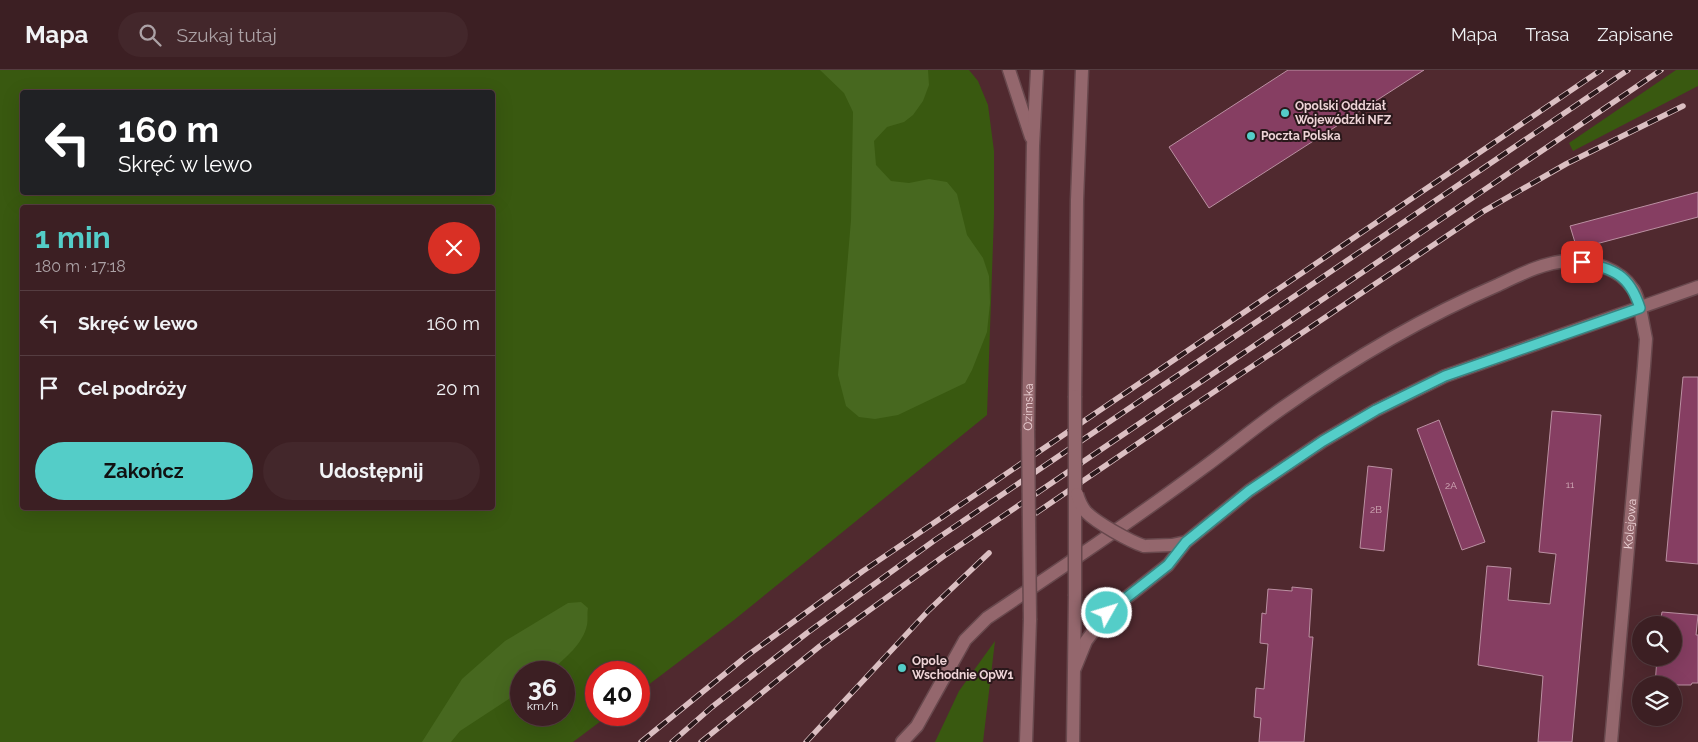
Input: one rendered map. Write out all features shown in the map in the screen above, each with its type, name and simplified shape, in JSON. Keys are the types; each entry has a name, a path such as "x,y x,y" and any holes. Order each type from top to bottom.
{"street":[{"path":"1009,70 1033,146"},
{"name":"Ozimska","path":"1026,742 1030,620 1028,429 1033,146 1037,70"},
{"path":"1073,742 1077,200 1082,70"},
{"name":"Kolejowa","path":"902,742 917,726 965,640 988,618 1202,469 1281,409 1389,338 1414,324 1529,271 1566,261 1605,267 1621,275 1634,290 1640,308 1646,339 1611,742"},
{"path":"1075,668 1086,640 1107,613 1168,565 1186,542 1249,491 1323,441 1376,410 1445,376 1698,287"},
{"path":"1075,490 1080,503 1087,512 1124,537 1144,546 1172,545 1186,542"}],"green space":[{"path":"0,70 969,70 978,81 988,105 994,151 994,215 987,415 734,620 650,684 650,661 585,661 585,726 594,726 573,742 0,742"},
{"path":"820,70 928,70 929,85 923,101 913,115 904,122 887,127 874,141 876,165 891,181 909,183 929,179 947,182 957,194 967,235 983,258 989,276 990,303 987,332 965,383 898,415 875,419 859,417 846,406 838,375 851,220 853,112 844,93"},
{"path":"1676,70 1698,70 1698,86 1573,151 1569,143"},
{"path":"581,602 588,608 587,623 582,638 561,661 510,661 510,698 460,731 451,742 422,742 462,679 505,641 568,603"},
{"path":"995,641 983,742 935,742 959,691"}],"building":[{"path":"1288,70 1424,70 1209,208 1169,147"},
{"path":"1698,192 1698,217 1577,249 1570,226"},
{"path":"1683,377 1698,377 1698,564 1666,561"},
{"path":"1552,411 1601,415 1572,742 1538,742 1543,676 1478,665 1487,566 1511,568 1508,600 1550,604 1556,554 1539,552"},
{"path":"1439,420 1485,542 1462,550 1417,429"},
{"path":"1368,466 1392,469 1384,551 1360,548"},
{"path":"1292,587 1312,589 1309,637 1313,637 1304,742 1259,742 1261,718 1254,717 1256,688 1264,689 1268,644 1260,643 1262,613 1266,614 1268,589 1292,591"},
{"path":"1662,612 1698,615 1696,635 1698,635 1698,683 1682,685 1682,676 1656,676 1656,666 1682,666 1682,616 1661,616"}],"railway":[{"path":"641,742 748,655 863,571 1601,70"},
{"path":"672,742 712,707 807,633 935,540 1628,70"},
{"path":"701,742 820,646 944,556 1661,70"},
{"path":"1036,513 1484,211 1566,164 1683,106"},
{"path":"806,742 929,610 989,553"}],"place":[{"name":"Opolski Oddział Wojewódzki NFZ","path":"1285,113"},
{"name":"Poczta Polska","path":"1251,136"},
{"name":"Opole Wschodnie OpW1","path":"902,668"}],"route":[{"path":"1107,613 1168,565 1186,542 1249,491 1282,467 1376,410 1445,376 1640,308 1634,290 1621,275 1605,267 1582,262"}]}
